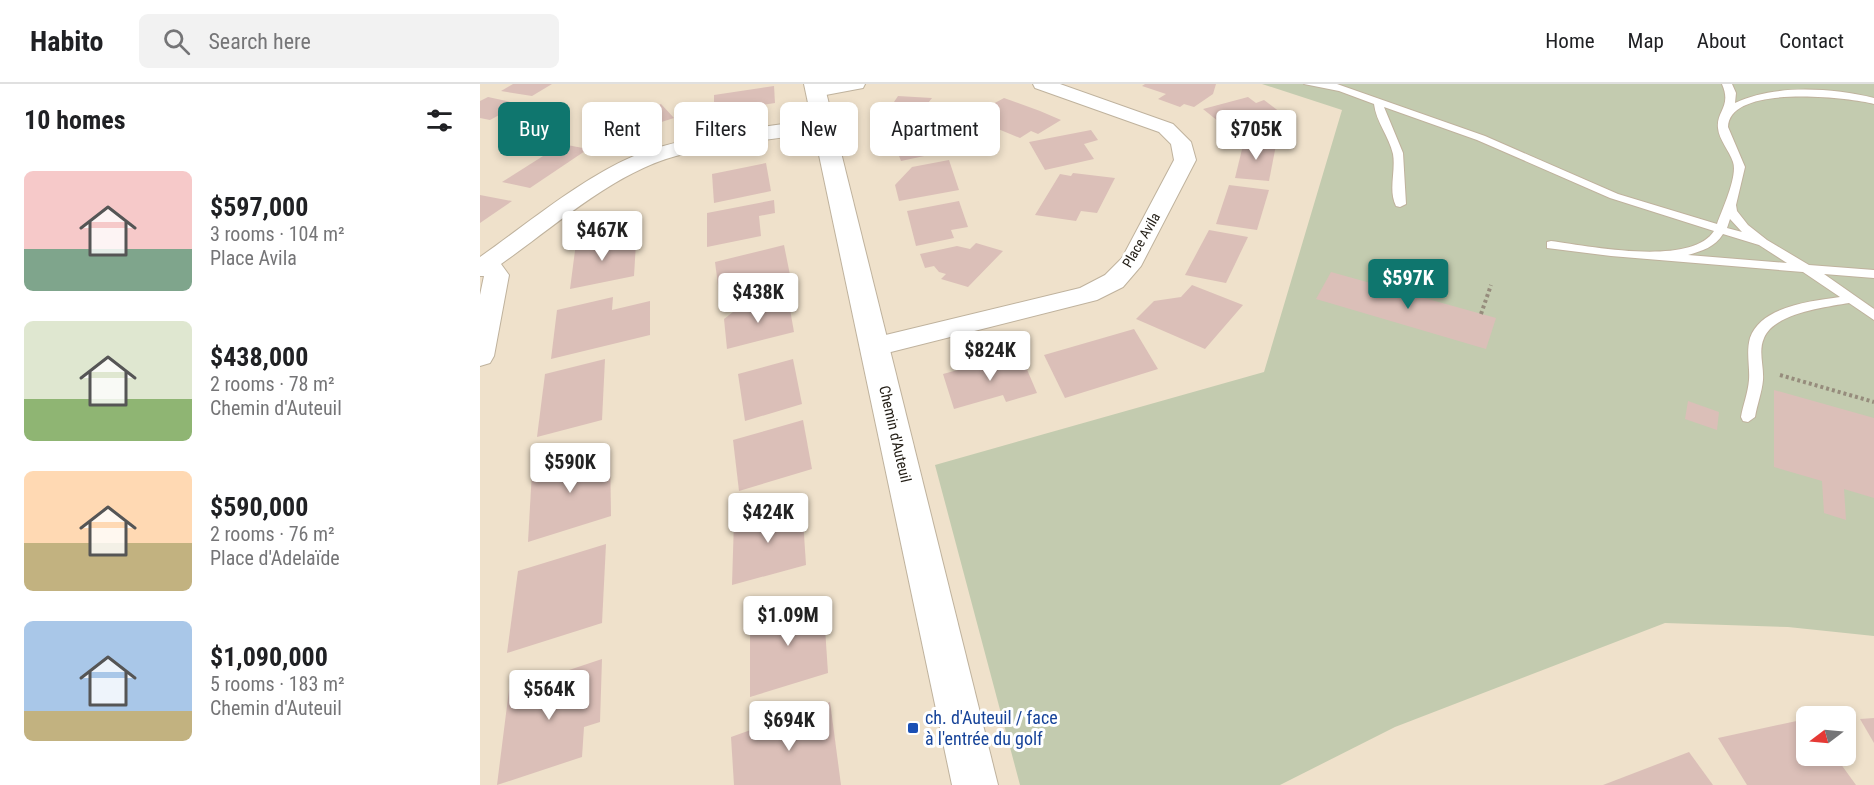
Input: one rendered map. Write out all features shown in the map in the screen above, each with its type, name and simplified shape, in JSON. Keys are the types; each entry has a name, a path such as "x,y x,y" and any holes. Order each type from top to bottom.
{"street":[{"path":"815,87 856,84"},
{"name":"Place Avila","path":"875,346 1088,294 1114,281 1132,261 1185,160 1184,148 1175,135 1156,123 1042,84"},
{"name":"Chemin d'Auteuil","path":"815,87 818,102"},
{"path":"482,267 607,179 641,161 682,148 780,131"},
{"name":"Chemin d'Auteuil","path":"830,156 975,785"},
{"path":"480,356 497,275 491,268 482,267"}],"lane":[{"path":"1309,84 1348,92"},
{"path":"1328,84 1379,104 1481,138 1614,196 1770,246"},
{"path":"1644,255 1666,254 1702,245 1712,241 1720,229 1740,168 1723,129 1731,93 1727,84"},
{"path":"1770,84 1838,91 1874,101"},
{"path":"1729,108 1752,94 1796,88"},
{"path":"1379,104 1398,154 1400,169 1396,194 1400,204"},
{"path":"1730,202 1735,218 1770,246 1874,316"},
{"path":"1551,245 1808,270 1874,274"},
{"path":"1748,417 1757,368 1755,342 1760,332 1772,322 1808,307 1851,299"}],"path":[{"path":"1481,314 1491,285"},
{"path":"1757,368 1874,402"}],"green space":[{"path":"1262,84 1874,84 1874,636 1788,627 1665,623 1395,727 1280,785 1020,785 935,465 1264,372 1342,110"}],"building":[{"path":"513,84 552,84 532,96 501,91"},
{"path":"1145,84 1216,84 1213,94 1194,107 1184,104 1180,107 1158,99 1166,94 1142,86"},
{"path":"774,86 775,103 714,102 714,95"},
{"path":"898,96 932,98 929,102 894,102"},
{"path":"488,97 511,102 498,102 498,116 490,120 480,118 480,101"},
{"path":"1248,97 1256,103 1264,100 1293,122 1239,138 1203,109"},
{"path":"1004,98 1061,120 1038,134 1031,131 1020,138 1000,130 1000,102 997,102"},
{"path":"662,105 674,118 662,122"},
{"path":"1091,130 1098,140 1084,144 1094,159 1045,170 1029,142"},
{"path":"1244,141 1276,145 1269,181 1235,178"},
{"path":"570,146 582,148 582,153 530,188 502,182 543,156 570,156"},
{"path":"899,156 924,156 901,161"},
{"path":"949,160 959,190 899,201 895,185 912,167"},
{"path":"766,163 771,191 714,203 712,174"},
{"path":"1073,173 1115,178 1097,213 1081,211 1076,221 1035,215 1060,174 1071,176"},
{"path":"1229,185 1269,190 1257,230 1216,224"},
{"path":"480,195 512,201 480,223"},
{"path":"774,200 775,213 759,216 761,236 707,247 707,213"},
{"path":"959,201 968,227 951,230 954,238 916,246 907,211"},
{"path":"1209,230 1248,237 1226,283 1185,275"},
{"path":"614,236 613,248 636,243 634,276 570,289 576,243"},
{"path":"976,243 1003,251 968,287 941,279 946,274 939,272 934,266 925,268 920,254 957,246 970,249"},
{"path":"784,245 790,275 719,293 715,262"},
{"path":"1331,272 1496,318 1486,349 1316,299"},
{"path":"1192,285 1243,305 1205,349 1136,319 1154,301 1181,297"},
{"path":"613,297 612,310 650,301 650,335 551,359 557,310"},
{"path":"788,298 794,332 727,349 724,319 733,312"},
{"path":"1134,329 1158,369 1065,398 1044,355"},
{"path":"1020,353 1037,393 1006,402 1003,395 954,409 943,374"},
{"path":"605,359 602,420 537,437 545,374"},
{"path":"793,359 802,404 745,421 738,374"},
{"path":"1774,390 1874,418 1874,498 1844,489 1846,520 1824,513 1822,481 1774,467"},
{"path":"1688,401 1719,412 1717,430 1685,419"},
{"path":"803,420 812,469 739,491 733,440"},
{"path":"610,447 611,516 528,542 532,471"},
{"path":"802,503 806,565 732,585 734,520"},
{"path":"606,544 602,623 507,653 518,571"},
{"path":"823,598 828,673 750,697 750,619"},
{"path":"602,659 600,722 584,727 582,757 497,785 509,690"},
{"path":"830,702 841,785 734,785 731,737"},
{"path":"1874,718 1874,743 1860,719"},
{"path":"1796,721 1796,766 1842,766 1856,785 1747,785 1718,738"},
{"path":"1689,752 1713,785 1603,785"}],"place":[{"name":"ch. d'Auteuil / face à l'entrée du golf","path":"913,728"}]}
